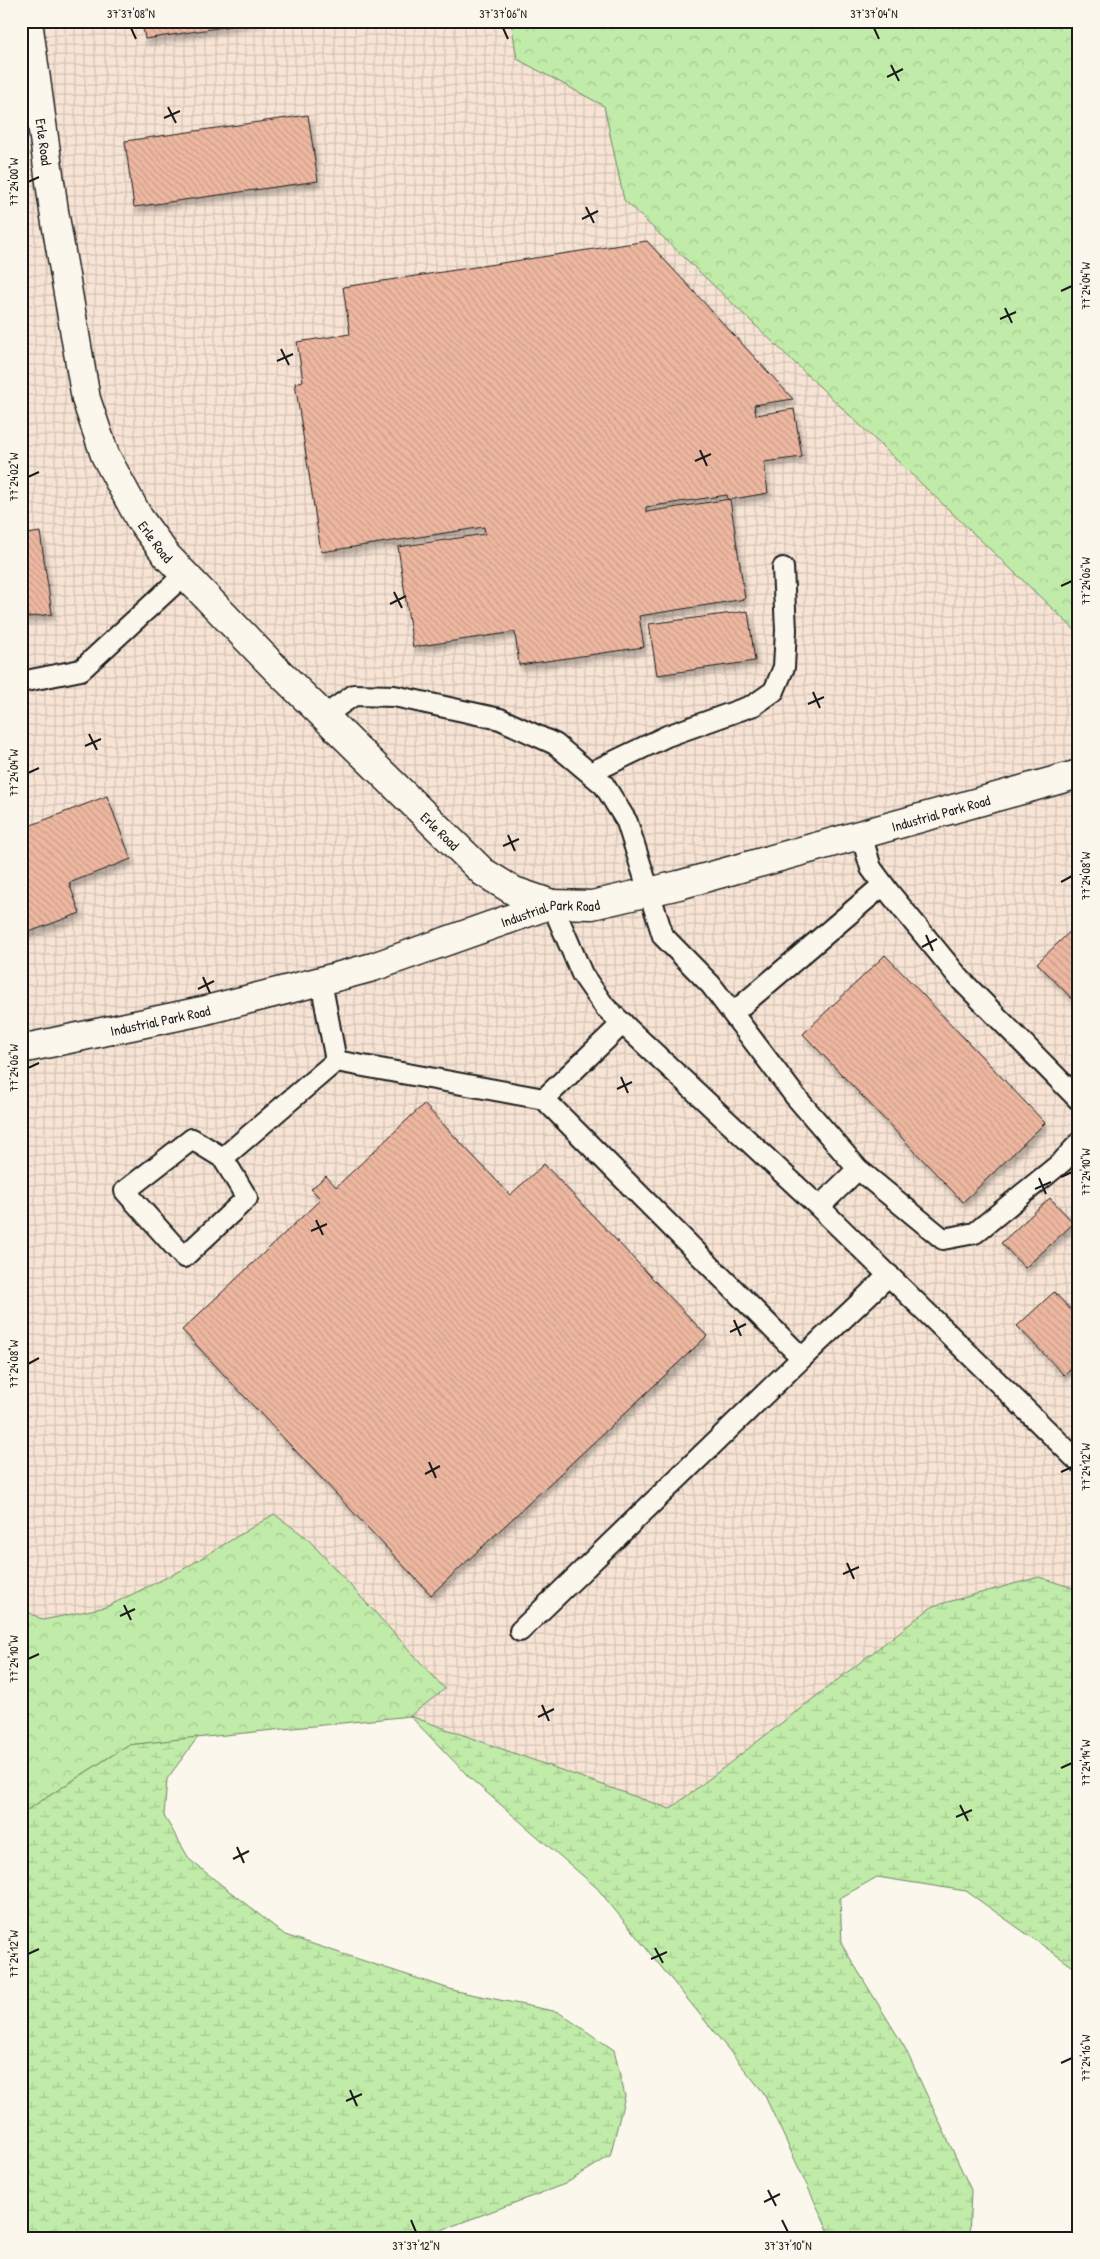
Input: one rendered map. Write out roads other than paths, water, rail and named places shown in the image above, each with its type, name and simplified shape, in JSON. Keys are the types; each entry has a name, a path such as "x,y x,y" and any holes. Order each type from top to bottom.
{"street":[{"name":"Erle Road","path":"28,21 54,211 86,399 105,455 138,518 167,556 324,716 483,872 514,891 552,904"},
{"name":"Industrial Park Road","path":"21,1050 202,1011 321,981 373,967 552,904 592,905 649,892 1079,774"}],"lane":[{"path":"590,773 667,736 754,705 774,691 784,667 786,630 783,568"},
{"path":"21,682 81,670 185,574"},
{"path":"324,716 354,695 394,696 500,719 555,744 590,773 604,785 627,822 663,936 711,985 795,1096 858,1169 943,1239 975,1233 1062,1162 1079,1142"},
{"path":"861,834 871,868 883,885 962,980 1079,1100"},
{"path":"733,1013 883,885"},
{"path":"552,904 582,974 605,1006 820,1207 1079,1462"},
{"path":"321,981 336,1061"},
{"path":"544,1099 623,1023"},
{"path":"336,1061 544,1099 802,1358"},
{"path":"223,1158 336,1061"},
{"path":"192,1139 223,1158 247,1198 184,1257 125,1192 192,1139"},
{"path":"820,1207 858,1169"},
{"path":"520,1631 888,1275"}]}
